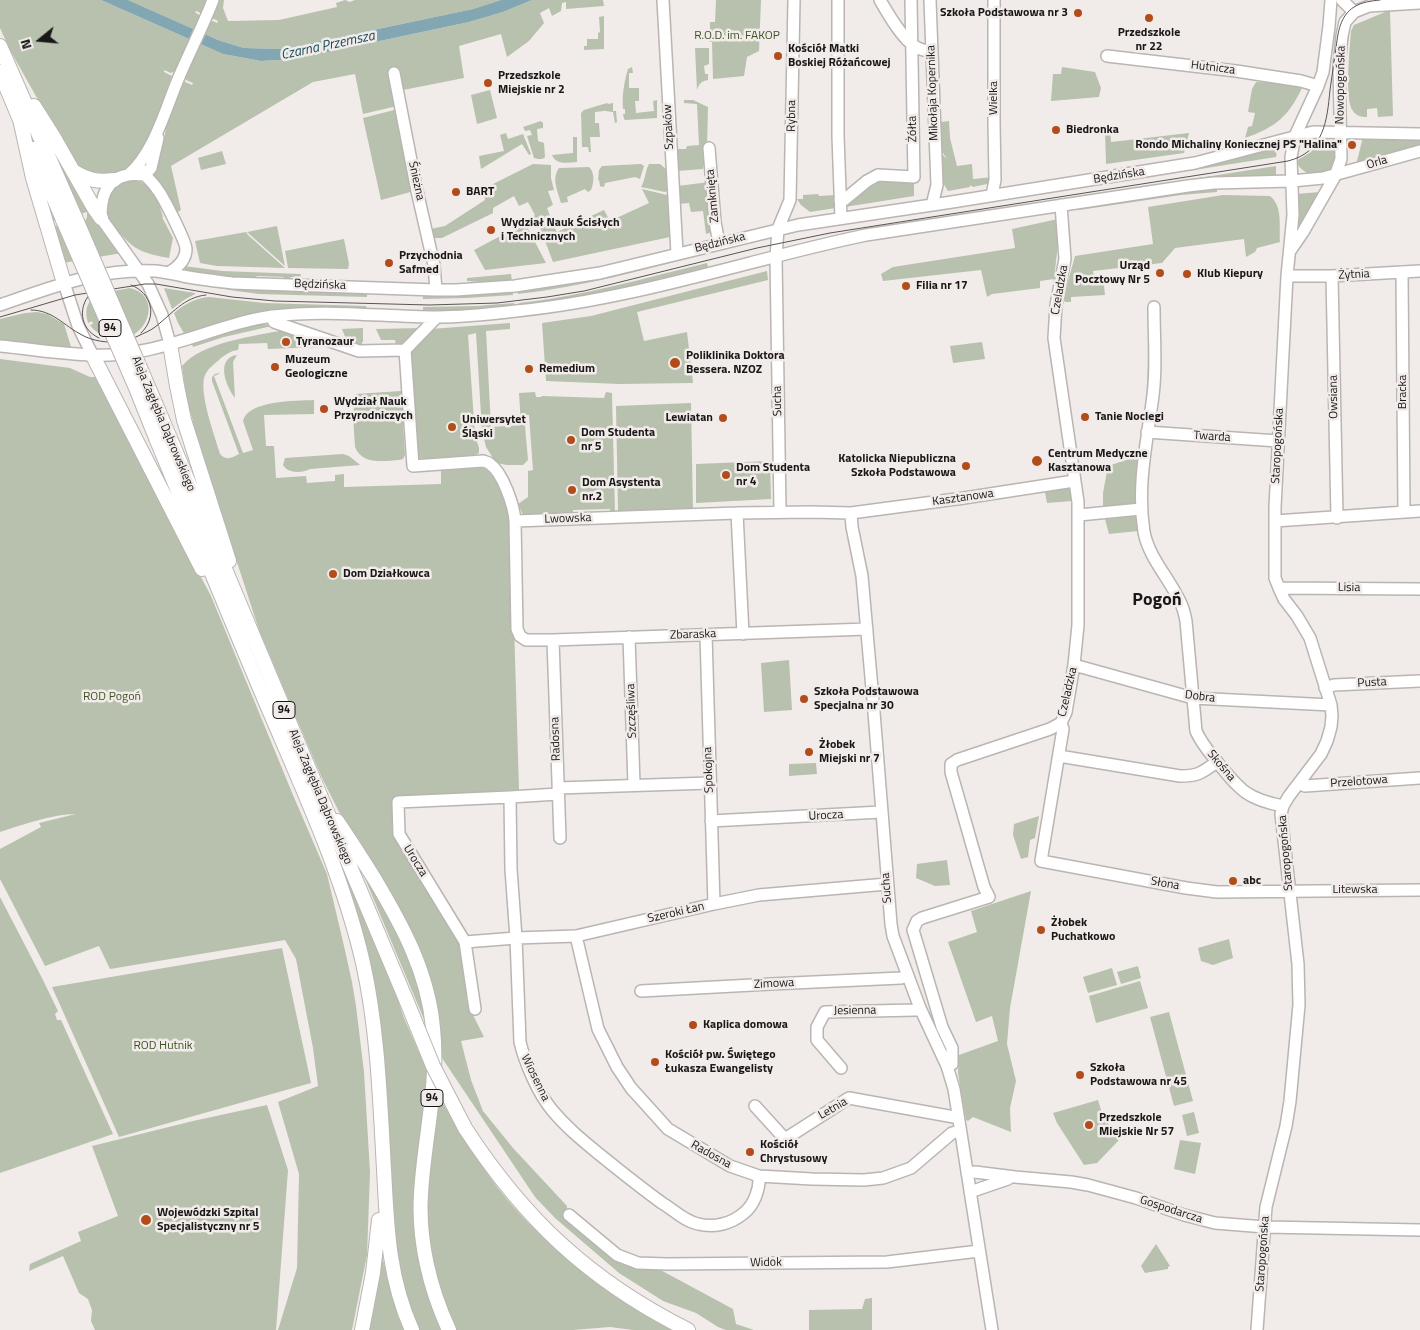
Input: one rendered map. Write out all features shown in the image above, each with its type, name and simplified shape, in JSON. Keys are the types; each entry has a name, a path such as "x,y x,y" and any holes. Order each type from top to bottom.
{"main road":[{"name":"Aleja Zagłębia Dąbrowskiego","path":"0,46 20,119 69,218 159,412 346,901 368,987 374,1025 387,1236 392,1270 401,1304 412,1330"},
{"name":"Aleja Zagłębia Dąbrowskiego","path":"6,72 69,218 156,438 323,802 433,1066 465,1128 507,1188 566,1250 622,1293 688,1330"},
{"path":"6,72 53,136 101,218"},
{"path":"20,119 33,178 64,283"},
{"path":"73,171 101,182 114,180"},
{"path":"170,344 184,420 221,531 239,619"},
{"path":"93,356 190,547 239,619"},
{"name":"94","path":"323,802 351,841 411,943 428,995 433,1027 435,1070 421,1194 421,1218 428,1266 440,1310 449,1330"},
{"name":"94","path":"362,1330 377,1245 384,1172"}],"street":[{"path":"128,175 140,163 161,124 178,78 213,0"},
{"name":"Szpaków","path":"663,0 677,253"},
{"name":"Rybna","path":"778,229 790,200 794,0"},
{"path":"838,0 841,218"},
{"path":"880,0 896,25 915,47 932,51"},
{"name":"Żółta","path":"840,200 844,200 867,181 878,175 914,177 911,0"},
{"name":"Mikołaja Kopernika","path":"930,0 937,185 932,205"},
{"name":"Wielka","path":"992,195 995,180 994,0"},
{"name":"Nowopogońska","path":"1292,180 1291,157 1295,136 1323,72 1330,26 1331,0"},
{"path":"1342,0 1354,12 1369,6 1420,3"},
{"name":"Nowopogońska","path":"1335,176 1341,159 1339,85 1342,36 1345,22 1354,12"},
{"name":"Hutnicza","path":"1107,56 1236,71 1300,81 1318,86"},
{"name":"Śnieżna","path":"394,72 434,265 436,290"},
{"path":"161,124 151,168 145,175 128,175 114,180 104,194 101,218 151,289 170,344"},
{"name":"Będzińska","path":"0,305 79,278 103,273 157,271 232,283 436,290 550,281 600,273 778,229 1195,163 1313,132 1340,132"},
{"path":"1340,132 1420,134"},
{"name":"Zamknięta","path":"709,148 715,222 719,243"},
{"name":"Orla","path":"1292,180 1335,176 1420,152"},
{"path":"140,163 145,175 162,196 186,245 186,255 182,263 168,273"},
{"name":"Staropogońska","path":"1290,251 1335,176"},
{"name":"Będzińska","path":"0,346 93,356 142,351 234,324 271,316 353,314 437,317 479,315 561,306 668,284 866,235 1214,182 1292,180"},
{"name":"Staropogońska","path":"1257,1330 1266,1207 1286,1126 1291,1094 1298,1005 1298,964 1281,814 1283,806 1299,782 1321,754 1331,727 1330,705 1307,632 1298,616 1284,599 1276,578 1274,521 1287,276 1293,215 1292,180"},
{"path":"937,185 952,202"},
{"name":"Czeladzka","path":"947,1066 952,1064 952,1048 942,1027 913,930 917,921 922,918 988,897 951,772 951,764 957,760 1050,729 1061,723 1066,712 1074,665 1078,625 1079,514 1054,338 1056,305 1065,259 1061,205"},
{"name":"Sucha","path":"778,229 776,257 780,512"},
{"name":"Żytnia","path":"1287,276 1332,276 1420,271"},
{"name":"Bracka","path":"1402,272 1404,512"},
{"name":"Owsiana","path":"1332,276 1337,518"},
{"path":"64,283 78,326 93,356"},
{"name":"Skośna","path":"1154,307 1155,375 1142,471 1144,533 1148,546 1183,608 1186,621 1196,731 1201,743 1232,781 1247,795 1263,802 1283,806"},
{"path":"271,316 274,322 287,327 348,348 364,351 405,350 437,317"},
{"path":"405,350 413,466 483,461 490,464 504,483 514,511 515,521"},
{"name":"Twarda","path":"1147,432 1278,441"},
{"name":"Kasztanowa","path":"851,513 1074,481"},
{"path":"1079,514 1142,510"},
{"path":"1274,521 1420,511 1420,524"},
{"path":"737,513 743,634"},
{"name":"Lwowska","path":"515,521 737,513 851,513"},
{"name":"Sucha","path":"851,513 862,576 890,924 920,1008 947,1066 954,1089 992,1330"},
{"name":"Zbaraska","path":"515,521 517,629 520,636 526,640 866,629"},
{"name":"Lisia","path":"1279,588 1420,589"},
{"name":"Spokojna","path":"706,635 714,904"},
{"name":"Szczęśliwa","path":"629,637 634,784"},
{"name":"Radosna","path":"553,640 560,838"},
{"name":"Dobra","path":"1074,665 1193,698 1330,705"},
{"name":"Pusta","path":"1325,688 1334,685 1420,681"},
{"path":"1061,723 1064,729 1059,756 1180,776 1192,776 1202,773 1217,762"},
{"name":"Słona","path":"1059,756 1041,861 1209,891 1290,891"},
{"name":"Przelotowa","path":"1299,782 1305,786 1420,778"},
{"name":"Urocza","path":"475,1009 465,942 399,834 398,802 510,798 558,791 634,784 710,783"},
{"name":"Wiosenna","path":"510,798 511,869 520,1042 522,1053 551,1109 572,1131 638,1186 687,1220 698,1224 719,1226 739,1218 749,1209 760,1184 758,1176"},
{"name":"Urocza","path":"711,822 881,812"},
{"name":"Szeroki Łan","path":"465,942 576,936 759,895 887,884"},
{"name":"Litewska","path":"1290,891 1420,890"},
{"name":"Radosna","path":"576,936 598,1029 630,1088 668,1129 730,1166 758,1176 864,1180 883,1178 911,1168 952,1133 960,1131"},
{"name":"Zimowa","path":"641,991 901,978 908,976"},
{"name":"Jesienna","path":"840,1068 817,1040 817,1027 824,1012 916,1010 920,1008"},
{"name":"Letnia","path":"755,1106 785,1139 849,1098 954,1117 958,1116"},
{"name":"Gospodarcza","path":"967,1173 975,1172 1088,1185 1136,1198 1198,1220 1215,1223 1265,1227 1420,1230"},
{"name":"Gospodarcza","path":"970,1192 996,1182 1015,1178"},
{"name":"Widok","path":"569,1215 617,1255 626,1260 638,1262 667,1264 884,1262 979,1251"}],"green space":[{"path":"0,0 101,0 223,54 261,61 295,59 469,22 503,12 532,0 603,0 604,6 566,9 566,2 562,3 561,11 552,16 549,8 540,13 544,23 529,41 507,57 501,34 459,46 464,78 403,90 393,87 397,106 363,114 355,74 313,82 171,166 181,210 176,213 152,175 163,145 167,123 183,81 192,85 193,83 175,71 171,73 164,70 164,72 172,76 151,133 141,153 132,164 115,173 89,174 81,169 69,155 10,50 0,28"},
{"path":"128,0 207,0 201,13 195,12 199,17 217,23 218,21 212,18 220,0 224,0 223,8 228,21 279,20 337,7 336,3 345,0 350,2 355,0 501,0 473,9 283,49 244,48 218,40"},
{"name":"R.O.D. im. FAKOP","path":"716,0 761,0 759,51 747,57 744,76 713,79 710,22 715,22"},
{"path":"1390,10 1393,116 1378,117 1377,108 1367,109 1367,117 1361,116 1353,111 1350,105 1348,73 1351,31 1354,25"},
{"path":"604,16 604,49 584,50 584,46 587,46 587,39 598,39 598,33 600,32 599,17"},
{"path":"695,48 709,48 709,64 704,66 705,74 708,74 708,80 701,83 697,90"},
{"path":"632,67 633,73 629,73 629,88 639,88 639,101 635,101 636,113 654,111 653,101 657,100 657,118 624,119 624,89 628,69"},
{"path":"1062,67 1095,72 1101,88 1099,97 1051,101 1053,74 1061,74"},
{"path":"1256,82 1278,83 1302,88 1292,106 1280,120 1265,130 1245,138 1248,127 1252,126 1255,113 1248,112 1252,89"},
{"path":"490,90 497,118 477,124 471,95"},
{"path":"684,100 693,100 708,107 707,148 703,148 708,162 704,163 703,169 677,171 675,149 686,149 687,146 699,145 697,104 684,103"},
{"path":"613,103 613,111 616,111 617,122 615,123 613,112 605,110 595,112 595,123 599,123 600,137 590,137 591,152 589,152 588,147 582,147 581,113 584,110"},
{"path":"398,109 414,191 381,200 363,118"},
{"path":"541,121 543,128 537,129 538,141 544,143 545,157 543,159 534,158 527,136 532,135 530,130 525,131 523,127"},
{"path":"949,121 950,138 957,166 972,164 973,179 993,177 992,183 973,187 970,185 970,187 948,191 943,183 942,154 947,159 941,150 941,122"},
{"path":"40,124 122,253 63,263 34,168 58,220 53,221 55,225 58,227 85,221 87,212 80,214"},
{"path":"1110,129 1111,142 1189,133 1184,153 1106,164 1105,131"},
{"path":"506,133 508,139 523,134 531,154 529,155 522,144 481,169 479,156 504,151 500,135"},
{"path":"1322,136 1335,147 1336,157 1334,165 1328,172 1322,174 1307,173 1302,170 1296,161 1311,152"},
{"path":"573,137 577,137 577,162 559,162 552,155 573,153"},
{"path":"1363,137 1420,138 1420,147 1356,165"},
{"path":"1278,146 1276,157 1074,189 1074,187"},
{"path":"222,151 226,164 201,170 198,158"},
{"path":"533,164 551,165 551,178 554,190 548,191 553,205 547,208 550,216 533,225 530,218 535,215 528,202 519,206 514,196 493,208 493,213 442,238 433,238 430,229 445,226 485,200 483,189"},
{"path":"641,164 644,166 640,179 635,177 605,183 604,187 599,186 599,170 602,166"},
{"path":"649,164 660,164 666,169 667,191 641,187"},
{"path":"1276,166 1276,176 1075,199 1075,197"},
{"path":"589,167 593,178 591,190 588,192 585,189 567,197 568,202 561,203 555,181 559,168"},
{"path":"914,177 914,196 845,207 844,201 872,180"},
{"path":"128,181 142,183 156,196 162,217 173,238 169,258 136,248 119,232 108,217 106,206 111,192 117,186"},
{"path":"709,182 713,232 706,234 703,211 691,212 689,203 679,204 678,186"},
{"path":"642,189 667,195 670,237 553,262 539,225 551,220 557,232 604,210 610,221 649,203"},
{"path":"1197,189 1217,189 1217,192 1181,195 1079,210 1076,208"},
{"path":"1320,192 1296,240 1296,194"},
{"path":"818,194 819,196 835,195 836,208 810,212 797,199 803,199 803,195"},
{"path":"1223,195 1270,196 1279,211 1280,242 1257,248 1255,252 1246,257 1244,239 1175,248 1162,263 1093,271 1094,277 1103,276 1105,295 1071,297 1071,302 1065,302 1063,299 1075,256 1153,244 1148,207"},
{"path":"1058,219 1059,235 1054,279 1040,281 1040,288 992,294 987,297 981,270 883,281 881,274 893,267 1015,248 1012,229"},
{"path":"525,223 546,263 485,270 474,250"},
{"path":"277,226 285,266 247,232"},
{"path":"246,232 285,268 217,266 200,263 195,241"},
{"path":"344,239 349,264 348,269 288,268 285,251"},
{"path":"704,250 705,254 612,277 566,287 518,294 518,290"},
{"path":"707,263 708,267 612,291 520,307 519,303 590,291"},
{"path":"184,266 222,271 301,274 300,278 291,277 288,280 283,277 257,276 254,279 214,276 181,269"},
{"path":"767,271 768,280 637,312 644,341 687,332 693,383 619,384 546,381 542,323 591,316"},
{"path":"511,274 512,282 467,281 467,278"},
{"path":"160,278 201,284 367,291 367,297 259,294"},
{"path":"130,288 144,296 148,302 149,309 145,323 133,335 114,291"},
{"path":"164,288 195,293 195,294 172,309"},
{"path":"513,290 513,295 423,299 423,294"},
{"path":"90,297 107,337 90,325 93,324 92,321 88,323 86,312"},
{"path":"209,297 264,303 366,306 367,310 327,309 185,335 174,313 190,302"},
{"path":"514,303 515,308 423,311 423,307"},
{"path":"37,312 47,314 64,324 72,350 0,342 0,319"},
{"path":"510,323 510,329 486,331 491,427 521,425 519,393 535,392 536,397 604,398 606,392 612,393 615,513 610,513 610,509 573,510 573,514 523,515 518,504 528,497 528,471 533,470 529,415 524,415 528,460 523,465 496,463 486,447 482,431 476,333 468,335 475,435 479,453 472,456 418,458 410,353 431,329"},
{"path":"254,324 272,326 224,337 193,347 191,342"},
{"path":"363,328 362,348 348,344 342,329"},
{"path":"422,328 404,344 396,345 395,340 381,340 376,329"},
{"path":"284,330 322,343 321,347 268,349 267,343 239,344 238,350 221,358 205,375 203,383 205,403 222,456 229,458 239,454 212,381 212,377 219,373 214,376 243,453 253,450 243,421 247,414 263,405 314,400 314,414 264,415 266,446 274,446 276,478 306,476 307,483 335,481 335,475 344,474 344,487 441,484 441,470 481,466 489,472 499,485 506,501 510,534 519,790 394,797 396,838 433,902 461,943 467,1003 484,1037 461,1041 471,1080 483,1111 513,1148 567,1206 567,1218 609,1257 633,1265 653,1266 733,1309 736,1324 754,1330 726,1330 696,1313 663,1301 619,1273 555,1218 535,1197 442,1058 436,1005 322,778 289,701 259,630 190,425 193,421 187,402 182,366 202,351 215,346"},
{"path":"982,342 985,359 953,363 950,346"},
{"path":"237,355 233,362 235,398 228,387 224,367 230,357"},
{"name":"ROD Pogoń","path":"0,359 70,368 90,377 95,377 211,596 327,874 356,1006 364,1072 370,1172 367,1255 352,1330 278,1330 297,1268 299,1174 278,1102 318,1086 313,1048 296,959 285,940 110,969 99,946 45,966 0,879 0,849 41,827 39,823 76,814 48,818 0,832"},
{"path":"401,391 405,455 403,459 374,461 363,457 355,447 353,415 356,394"},
{"path":"691,403 693,511 618,512 616,406"},
{"path":"343,454 349,456 360,465 295,472 288,470 283,465 285,458"},
{"path":"1138,456 1136,503 1103,507 1103,493 1108,466"},
{"path":"770,461 771,499 696,503 696,464"},
{"path":"1067,488 1071,490 1072,501 1047,503 1045,492"},
{"path":"1136,516 1138,531 1109,534 1105,519"},
{"path":"223,587 229,589 391,979 404,1018 430,1077 418,1181 442,1330 417,1330 396,1269 371,975"},
{"path":"789,660 792,710 764,712 761,663"},
{"path":"816,763 817,774 789,776 789,764"},
{"path":"1039,816 1035,838 1030,840 1028,857 1021,859 1013,835 1014,824"},
{"path":"947,860 950,885 935,886 916,878 917,864"},
{"path":"361,869 386,906 416,966 428,1029"},
{"path":"1031,891 1010,1008 1007,1044 1016,1081 1010,1108 1011,1132 973,1117 968,1121 966,1120 958,1073 959,1055 998,1041 992,1016 976,1022 948,942 977,932 971,911"},
{"path":"0,897 58,1011 55,1014 57,1020 61,1020 113,1134 0,1173"},
{"path":"1229,939 1233,958 1213,965 1201,961 1198,948"},
{"name":"ROD Hutnik","path":"282,948 311,1083 119,1137 52,987"},
{"path":"1138,966 1141,978 1121,984 1117,972"},
{"path":"1112,968 1117,985 1088,993 1083,977"},
{"path":"1140,981 1148,1008 1096,1023 1089,996"},
{"path":"1169,1012 1193,1101 1174,1106 1150,1017"},
{"path":"438,1095 476,1157 497,1186 508,1201 539,1233 569,1261 609,1292 676,1330 633,1330 610,1327 573,1330 453,1330 433,1272 426,1219 427,1183"},
{"path":"1098,1100 1102,1113 1119,1140 1097,1163 1084,1165 1057,1123 1053,1113"},
{"name":"Wojewódzki Szpital Specjalistyczny nr 5","path":"267,1105 288,1170 276,1330 95,1330 91,1321 92,1310 88,1299 79,1293 63,1256 29,1271 30,1264 81,1241 78,1232 118,1216 92,1146"},
{"path":"1194,1112 1199,1133 1187,1136 1182,1115"},
{"path":"1180,1140 1201,1143 1195,1174 1174,1169"},
{"path":"1156,1244 1170,1266 1168,1269 1145,1273 1141,1266"},
{"path":"381,1252 398,1317 405,1330 365,1330"},
{"path":"872,1298 872,1330 809,1330 809,1310 862,1309 865,1299"}],"water":[{"name":"Czarna Przemsza","path":"101,0 128,0 218,40 244,48 283,49 473,9 501,0 532,0 503,12 469,22 295,59 261,61 223,54"}],"tram line":[{"path":"0,317 75,295 145,284 156,284 232,297 275,301 429,305 497,303 547,297 584,291 757,248 830,233 1288,161 1300,157 1309,150 1316,143 1325,124 1340,25 1349,11 1357,5 1380,0"},
{"path":"131,285 144,294 150,306 150,320 141,333"},
{"path":"93,291 84,303 83,316 87,329 99,338"},
{"path":"31,310 46,313 90,339 105,342 122,342 153,328 191,299 206,295"}],"place":[{"name":"Szkoła Podstawowa nr 3","path":"1078,13"},
{"name":"Przedszkole nr 22","path":"1149,18"},
{"name":"Kościół Matki Boskiej Różańcowej","path":"778,56"},
{"name":"Przedszkole Miejskie nr 2","path":"488,83"},
{"name":"Biedronka","path":"1056,130"},
{"name":"Rondo Michaliny Koniecznej PS \"Halina\"","path":"1352,145"},
{"name":"BART","path":"456,192"},
{"name":"Wydział Nauk Ścisłych i Technicznych","path":"491,230"},
{"name":"Przychodnia Safmed","path":"389,263"},
{"name":"Urząd Pocztowy Nr 5","path":"1160,273"},
{"name":"Klub Kiepury","path":"1187,274"},
{"name":"Filia nr 17","path":"906,286"},
{"name":"Tyranozaur","path":"286,342"},
{"name":"Poliklinika Doktora Bessera. NZOZ","path":"675,363"},
{"name":"Muzeum Geologiczne","path":"275,367"},
{"name":"Remedium","path":"529,369"},
{"name":"Wydział Nauk Przyrodniczych","path":"324,409"},
{"name":"Tanie Noclegi","path":"1085,417"},
{"name":"Lewiatan","path":"723,418"},
{"name":"Uniwersytet Śląski","path":"452,427"},
{"name":"Dom Studenta nr 5","path":"571,440"},
{"name":"Centrum Medyczne Kasztanowa","path":"1037,461"},
{"name":"Katolicka Niepubliczna Szkoła Podstawowa","path":"966,466"},
{"name":"Dom Studenta nr 4","path":"726,475"},
{"name":"Dom Asystenta nr.2","path":"572,490"},
{"name":"Dom Działkowca","path":"333,574"},
{"name":"Szkoła Podstawowa Specjalna nr 30","path":"804,699"},
{"name":"Żłobek Miejski nr 7","path":"809,752"},
{"name":"abc","path":"1233,881"},
{"name":"Żłobek Puchatkowo","path":"1041,930"},
{"name":"Kaplica domowa","path":"693,1025"},
{"name":"Kościół pw. Świętego Łukasza Ewangelisty","path":"655,1062"},
{"name":"Szkoła Podstawowa nr 45","path":"1080,1075"},
{"name":"Przedszkole Miejskie Nr 57","path":"1089,1125"},
{"name":"Kościół Chrystusowy","path":"750,1152"},
{"name":"Wojewódzki Szpital Specjalistyczny nr 5","path":"146,1220"}],"district":[{"name":"Pogoń","path":"1157,601"}]}
